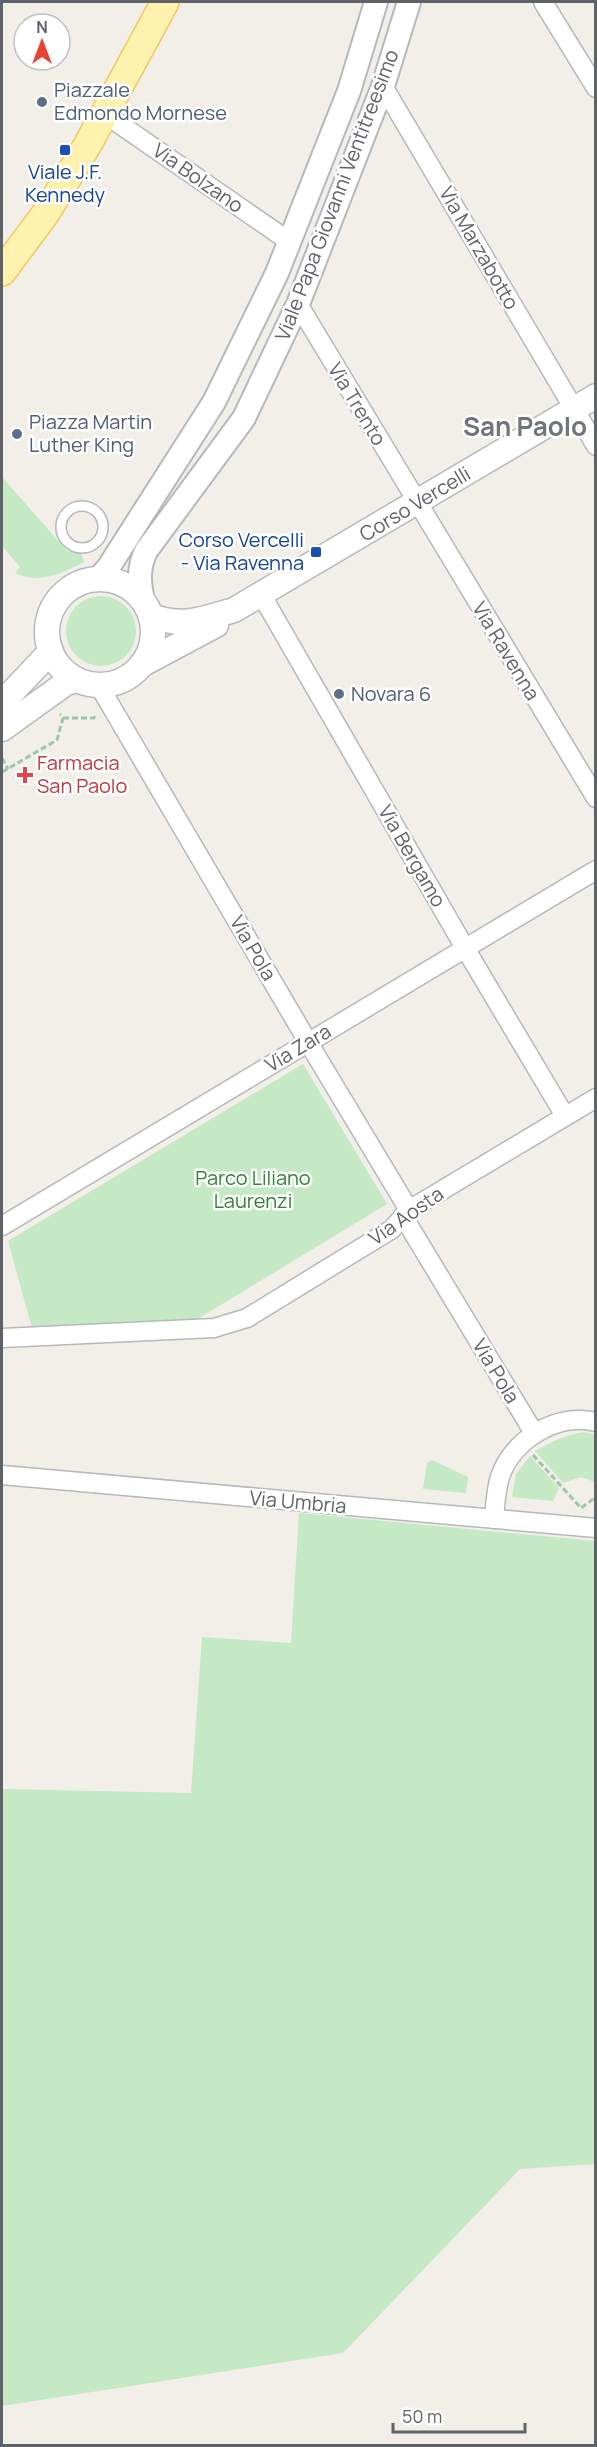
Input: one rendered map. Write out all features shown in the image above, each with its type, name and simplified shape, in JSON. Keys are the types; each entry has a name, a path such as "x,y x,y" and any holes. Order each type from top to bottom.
{"main road":[{"path":"2,272 46,213 105,114 165,2"},
{"name":"Corso Vercelli","path":"147,608 166,622 186,623 234,610 596,396"},
{"path":"2,729 66,683 112,683 128,676 141,665 150,650 153,633 147,608 130,588 115,580 98,579 81,582 65,591 54,604 47,627 47,639 51,651 63,670 88,682"},
{"name":"Corso Vercelli","path":"141,665 226,620 234,610"},
{"path":"2,703 51,651"}],"street":[{"name":"Viale Papa Giovanni Ventitreesimo","path":"98,579 108,568 214,402 290,242 349,91 376,2"},
{"name":"Viale Papa Giovanni Ventitreesimo","path":"147,608 139,584 141,563 147,551 244,418 298,304 383,86 409,2"},
{"path":"543,2 596,88"},
{"name":"Via Marzabotto","path":"383,86 596,446"},
{"name":"Via Bolzano","path":"105,114 290,242"},
{"name":"Via Trento","path":"298,304 417,503"},
{"name":"Via Ravenna","path":"417,503 596,798"},
{"name":"Via Bergamo","path":"261,594 465,948 565,1116"},
{"name":"Via Pola","path":"88,682 308,1042 534,1433"},
{"name":"Via Zara","path":"2,1226 596,870"},
{"name":"Via Aosta","path":"2,1338 214,1328 247,1318 392,1229 406,1213 596,1098"},
{"path":"494,1519 500,1476 513,1452 534,1433 560,1422 587,1420 596,1422"},
{"name":"Via Umbria","path":"2,1476 596,1528"}],"lane":[{"path":"87,506 101,518 102,531 96,542 90,546 75,546 64,537 62,523 68,511 87,506"}],"path":[{"path":"55,707 63,718"},
{"path":"63,718 94,718 95,711"},
{"path":"2,772 57,740 63,718"},
{"path":"2,758 8,769"},
{"path":"532,1454 581,1508 596,1497"}],"green space":[{"path":"2,477 67,551 81,553 84,562 42,578 15,573 20,567 2,546"},
{"path":"101,596 114,599 126,606 133,618 136,631 133,644 126,656 114,663 101,666 88,663 76,656 69,644 66,631 69,618 76,606 88,599"},
{"name":"Parco Liliano Laurenzi","path":"303,1064 387,1204 196,1320 32,1328 8,1241"},
{"path":"584,1432 595,1435 595,1482 581,1477 563,1483 535,1451 558,1439"},
{"path":"530,1456 559,1488 553,1501 512,1497 516,1474"},
{"path":"432,1460 468,1477 466,1493 423,1489 427,1463"},
{"path":"299,1513 595,1541 595,2164 520,2169 343,2353 2,2406 2,1789 191,1793 202,1637 291,1643"}],"place":[{"name":"Piazzale Edmondo Mornese","path":"42,102"},
{"name":"Viale J.F. Kennedy","path":"65,150"},
{"name":"Piazza Martin Luther King","path":"17,434"},
{"name":"Corso Vercelli - Via Ravenna","path":"316,552"},
{"name":"Novara 6","path":"339,694"},
{"name":"Farmacia San Paolo","path":"25,775"}],"district":[{"name":"San Paolo","path":"525,427"}]}
